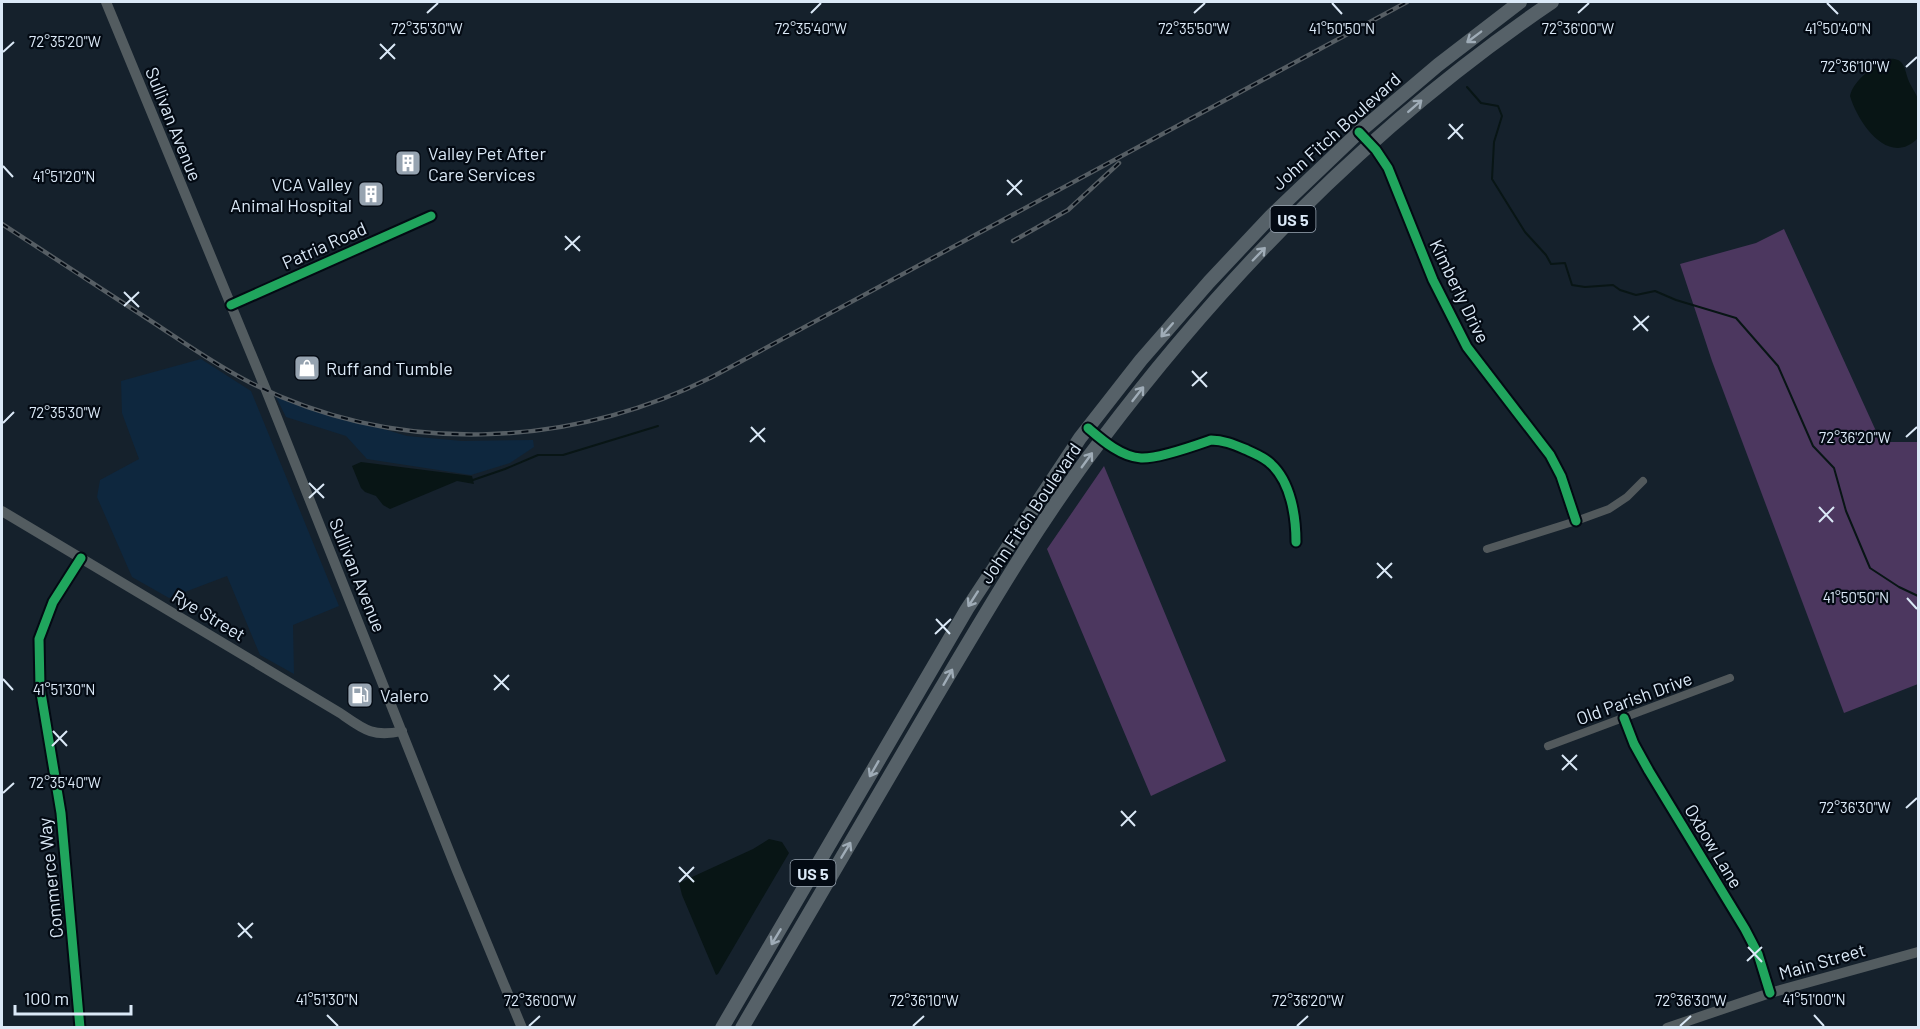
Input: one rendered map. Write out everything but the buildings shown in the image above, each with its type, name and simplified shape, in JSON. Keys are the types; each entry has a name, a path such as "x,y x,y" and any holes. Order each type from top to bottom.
{"highway":[{"name":"John Fitch Boulevard","path":"722,1028 967,609 1088,428 1141,360 1282,205 1359,132 1438,65 1520,2"},
{"name":"John Fitch Boulevard","path":"742,1028 1008,576 1101,440 1218,297 1294,217 1371,144 1440,85 1552,2"},
{"path":"1282,205 1294,217"},
{"path":"1206,286 1218,297"},
{"path":"903,718 918,727"}],"main road":[{"name":"Sullivan Avenue","path":"109,2 522,1028"},
{"name":"Rye Street","path":"2,511 338,711 363,729 387,734 402,731"},
{"name":"Main Street","path":"1667,1028 1770,993 1918,952"}],"street":[{"name":"Kimberly Drive","path":"1359,132 1371,144 1388,168 1433,280 1454,323 1472,354 1531,428 1550,456 1561,476 1576,522"},
{"name":"Patria Road","path":"231,305 431,216"},
{"path":"1088,428 1101,440 1126,454 1141,458 1219,440 1229,442 1265,459 1273,465 1287,491 1296,521 1296,542"},
{"path":"1487,549 1576,522 1609,509 1627,497 1643,481"},
{"name":"Commerce Way","path":"80,1028 61,813 40,687 39,639 53,602 81,558"},
{"name":"Old Parish Drive","path":"1548,746 1730,678"},
{"name":"Oxbow Lane","path":"1624,718 1634,744 1649,771 1745,929 1758,954 1770,993"}],"shaded area":[{"path":"1887,59 1900,61 1919,105 1918,138 1907,146 1896,148 1886,145 1867,129 1850,96 1855,85 1865,74"},
{"path":"1784,229 1881,442 1918,442 1918,684 1844,713 1712,361 1680,264 1756,243"},
{"path":"201,359 251,391 339,606 293,625 294,674 260,655 227,576 169,598 132,577 97,497 100,480 139,459 122,413 121,381"},
{"path":"276,397 407,436 462,441 533,440 534,447 510,463 471,475 367,459 346,436 286,417"},
{"path":"361,462 472,476 474,484 457,481 390,509 383,505 376,496 361,488 352,466"},
{"path":"1104,466 1226,761 1151,796 1047,549"},
{"path":"769,839 782,842 789,853 716,975 679,883 753,849"}],"waterway":[{"path":"1467,87 1481,103 1498,106 1502,116 1494,142 1492,179 1525,232 1551,264 1565,263 1572,285 1585,287 1613,285 1636,295 1655,291 1676,300 1736,318 1778,366 1813,446 1834,468 1846,511 1870,568 1918,596"},
{"path":"473,480 538,455 563,455 658,426"}],"railway":[{"path":"2,224 226,369 251,383 307,407 364,423 423,432 482,434 541,430 600,419 657,401 712,377 1407,2"},
{"path":"1013,241 1068,210 1119,163"}],"cycle path":[{"path":"1359,132 1376,150 1388,168 1433,280 1467,347 1550,455 1561,476 1576,521"},
{"path":"231,305 431,216"},
{"path":"1088,428 1112,447 1134,457 1148,458 1176,452 1211,440 1229,443 1262,458 1278,471 1288,490 1295,522 1296,542"},
{"path":"80,1028 61,813 40,687 39,639 53,602 81,558"},
{"path":"1624,718 1634,744 1649,771 1745,929 1758,954 1770,993"}],"place":[{"name":"Valley Pet After Care Services","path":"408,163"},
{"name":"VCA Valley Animal Hospital","path":"371,194"},
{"name":"Ruff and Tumble","path":"307,368"},
{"name":"Valero","path":"360,695"}]}
